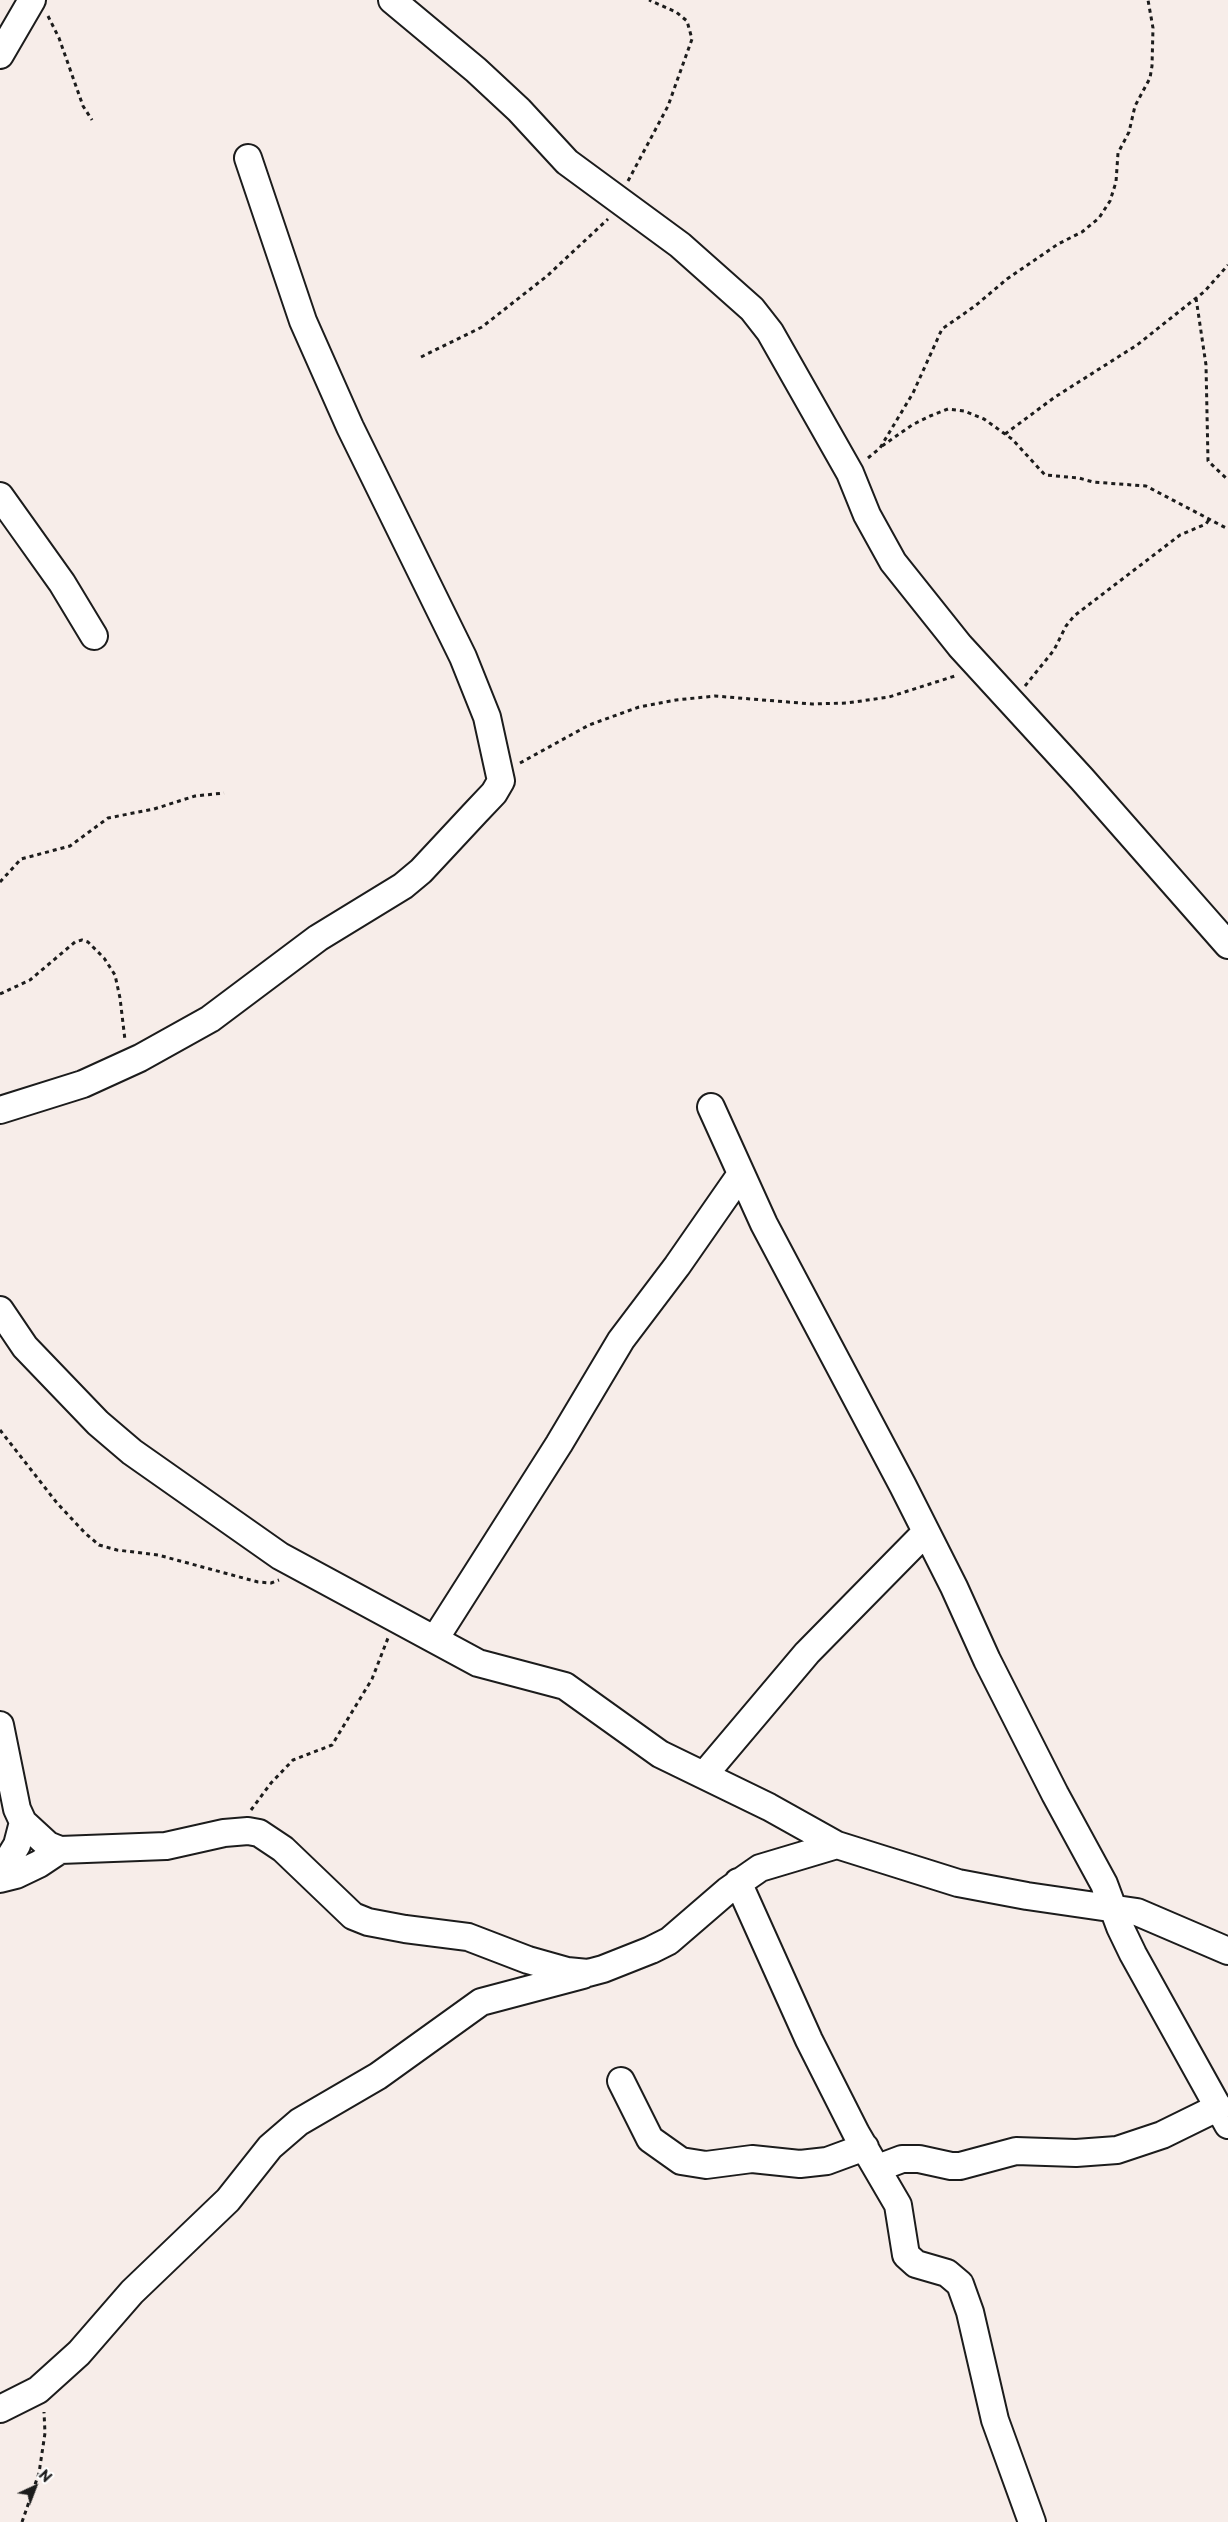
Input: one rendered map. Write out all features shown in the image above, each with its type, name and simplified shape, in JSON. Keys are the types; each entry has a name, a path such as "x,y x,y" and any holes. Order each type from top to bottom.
{"street":[{"path":"392,0 476,70 519,110 567,162 698,260 760,318 850,473 866,515 893,562 980,668 1228,945"},
{"path":"0,55 39,7"},
{"path":"0,1110 83,1084 129,1063 210,1019 318,938 380,902 403,886 421,871 494,793 501,781 487,717 463,658 350,427 303,321 248,158"},
{"path":"0,496 62,583 94,636"},
{"path":"621,2081 650,2139 681,2161 706,2164 752,2159 800,2164 871,2158 928,2160 951,2166 960,2166 1016,2151 1076,2153 1117,2150 1223,2116 1133,1954 1104,1884 987,1660 926,1532 790,1273 711,1107"},
{"path":"435,1639 554,1452 621,1340 677,1266 742,1174"},
{"path":"0,1310 13,1346 75,1400 121,1444 176,1484 303,1569 478,1663 566,1686 660,1754 837,1845 958,1883 1027,1896 1113,1907 1136,1912 1228,1951"},
{"path":"704,1775 808,1653 926,1532"},
{"path":"0,1725 17,1808 23,1822 41,1841 60,1850 166,1846 236,1830 259,1833 283,1849 342,1907 360,1919 405,1929 468,1936 535,1962 567,1971 588,1973"},
{"path":"0,1873 17,1846 23,1822"},
{"path":"0,2410 38,2390 79,2354 132,2292 228,2200 270,2147 299,2122 378,2076 481,2002 554,1984 603,1969 669,1941 738,1882 760,1868 837,1845"},
{"path":"0,1879 16,1875 39,1864 60,1850"},
{"path":"738,1882 809,2040 898,2205 905,2251 910,2260 920,2266 947,2273 960,2284 970,2312 995,2420 1032,2522"}],"path":[{"path":"421,357 482,327 578,250 613,215 620,203 628,179 668,106 692,39 687,21 676,12 649,0"},
{"path":"880,448 913,393 942,329 975,306 1007,279 1058,244 1082,232 1099,218 1110,200 1116,182 1118,153 1129,132 1135,106 1150,78 1153,28 1148,0"},
{"path":"39,7 59,38 83,106 92,120"},
{"path":"1005,434 1055,397 1137,345 1196,298 1228,265"},
{"path":"1196,298 1206,365 1208,461 1228,480"},
{"path":"850,473 912,425 948,409 964,410 1005,434 1043,474 1079,478 1094,482 1146,486 1228,529"},
{"path":"1011,702 1054,650 1066,626 1074,616 1174,540 1206,524 1210,518"},
{"path":"500,775 589,725 639,707 676,700 715,696 812,704 847,703 889,697 980,668"},
{"path":"0,882 20,859 70,846 108,818 154,808 195,796 224,793"},
{"path":"0,994 30,980 75,942 82,940 88,942 104,958 114,975 120,998 121,1023 129,1063"},
{"path":"0,1430 84,1534 99,1545 158,1555 258,1582 271,1583 303,1569"},
{"path":"236,1830 271,1783 293,1760 332,1746 372,1679 387,1641 393,1618"},
{"path":"22,2522 39,2473 46,2433 44,2410 38,2390"}]}
